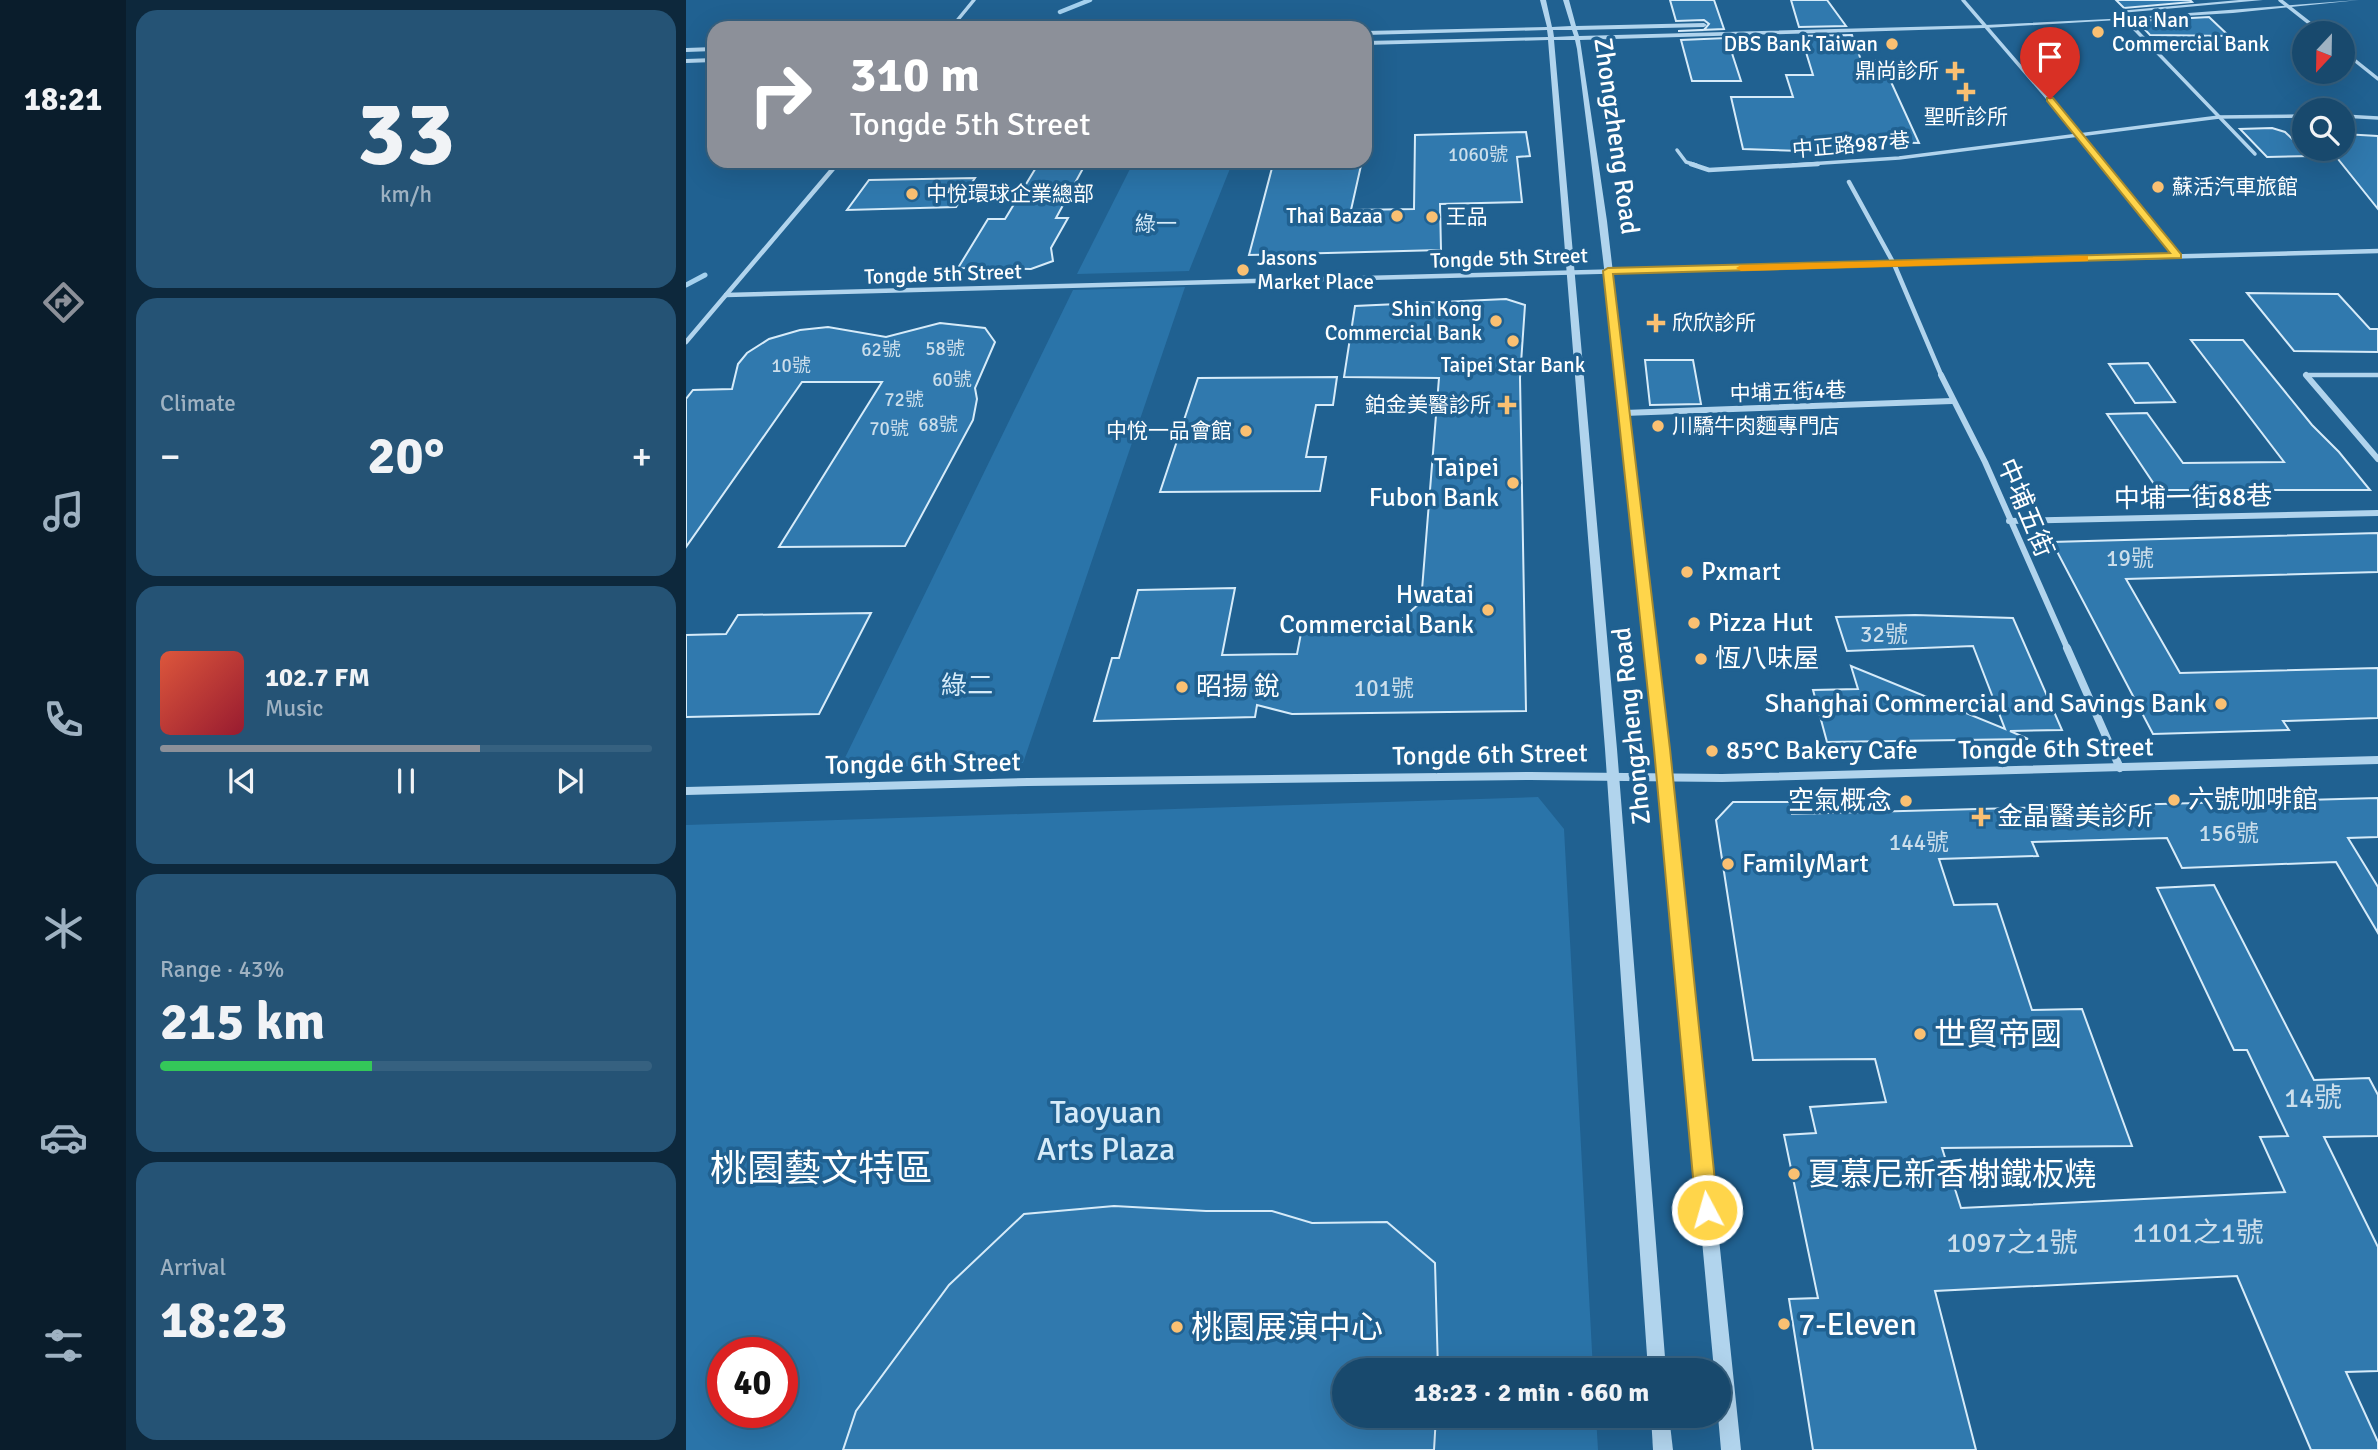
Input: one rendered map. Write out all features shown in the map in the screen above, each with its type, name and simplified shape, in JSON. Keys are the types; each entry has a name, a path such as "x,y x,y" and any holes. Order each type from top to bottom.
{"street":[{"path":"957,21 974,0"},
{"name":"Zhongzheng Road","path":"1543,0 1550,33 1614,775 1656,1358"},
{"name":"Zhongzheng Road","path":"1566,0 1576,33 1603,221 1664,779 1731,1450"},
{"path":"1963,0 2079,134 2178,256"},
{"path":"2107,12 2260,0"},
{"path":"2280,0 2307,21"},
{"path":"1372,33 1576,33 1988,26 2125,19 2356,0"},
{"path":"1971,18 1991,18"},
{"path":"2125,19 2255,154"},
{"path":"1576,33 1714,25"},
{"path":"1372,43 1550,33"},
{"path":"686,50 707,49"},
{"path":"686,61 707,60"},
{"path":"2356,61 2378,79"},
{"name":"中正路987巷","path":"1677,150 1686,162 1709,170 1899,158 2219,117 2292,116"},
{"path":"2355,116 2378,117"},
{"path":"686,342 833,168"},
{"name":"中埔五街","path":"1849,182 1894,264 1952,401 1985,462 2009,522 2120,768"},
{"name":"Tongde 5th Street","path":"726,295 2378,251"},
{"path":"2378,374 2306,375 2378,459"},
{"name":"中埔五街4巷","path":"1624,413 1952,401"},
{"name":"中埔一街88巷","path":"2009,522 2378,513"},
{"name":"Tongde 6th Street","path":"686,791 1028,782 1614,775 1664,779 2378,760"},
{"path":"1661,1428 1663,1450"}],"green space":[{"name":"綠一","path":"1130,168 1230,168 1189,271 1077,274"},
{"name":"綠二","path":"1185,287 1023,763 840,768 1073,290"},
{"name":"Taoyuan Arts Plaza","path":"1538,797 1564,829 1592,1358 1332,1358 1332,1428 1597,1428 1598,1450 686,1450 686,825"}],"building":[{"path":"1670,0 1714,0 1724,29 1704,30 1709,24 1704,20 1676,21"},
{"path":"1791,0 1827,0 1846,26 1799,27"},
{"path":"2116,0 2190,0 2192,2 2124,8"},
{"path":"2209,17 2229,36 2150,35 2137,21"},
{"path":"1852,35 1861,60 1881,60 1919,143 1868,142 1870,147 1830,146 1832,152 1743,149 1731,97 1793,97 1786,75 1813,75 1801,36"},
{"path":"1727,38 1741,81 1692,81 1681,40"},
{"path":"2272,128 2285,132 2292,139 2292,156 2267,157 2240,129"},
{"path":"1526,132 1530,156 1517,157 1522,202 1440,204 1441,250 1249,255 1272,168 1360,168 1351,210 1414,209 1415,135"},
{"path":"2355,135 2378,136 2378,209 2340,161 2355,161"},
{"path":"1036,168 1083,168 1056,218 1068,218 1051,248 1053,261 1031,269 958,268 988,219 1005,219"},
{"name":"中悅環球企業總部","path":"975,178 956,207 847,210 869,180"},
{"path":"2247,293 2338,294 2370,329 2378,329 2378,352 2294,351"},
{"path":"1506,299 1525,305 1520,378 1526,711 1292,714 1257,705 1255,717 1094,721 1112,658 1119,658 1138,590 1235,588 1222,655 1297,654 1303,623 1401,620 1421,602 1439,378 1344,377 1355,306"},
{"path":"940,323 985,328 995,342 975,388 977,399 973,420 905,546 779,547 882,382 802,382 686,547 686,399 693,390 732,389 738,364 747,353 769,339 800,330 828,327 886,337"},
{"path":"2191,340 2243,340 2312,425 2339,452 2370,490 2158,490 2107,414 2147,413 2183,463 2284,462"},
{"path":"1645,360 1693,360 1701,404 1650,405"},
{"path":"2148,363 2175,402 2135,403 2109,364"},
{"name":"中悅一品會館","path":"1337,377 1333,405 1316,405 1306,457 1326,457 1320,491 1160,492 1198,378"},
{"path":"2378,533 2378,572 2126,579 2180,673 2378,668 2378,718 2283,721 2289,730 2153,734 2052,542"},
{"path":"871,613 819,714 686,717 686,635 726,634 738,615"},
{"path":"1915,615 2013,618 2062,730 2010,731 2028,739 1827,742 1813,690 1858,689 1851,666 2005,729 1973,646 1847,651 1836,617"},
{"path":"2378,798 2378,837 2348,838 2378,887 2378,933 2336,862 2182,868 2167,838 2032,842 2038,856 1939,859 1954,905 1997,904 2032,1010 2082,1009 2132,1146 1942,1148 1961,1208 2285,1192 2260,1137 2288,1136 2247,1050 2234,1050 2157,888 2214,885 2314,1080 2369,1078 2378,1095 2378,1136 2324,1137 2378,1247 2378,1371 2346,1372 2378,1442 2378,1450 2311,1450 2237,1276 1935,1291 1976,1450 1813,1450 1789,1299 1818,1298 1784,1135 1816,1133 1810,1107 1886,1102 1875,1059 1753,1060 1716,820 1733,802 1790,802 1792,814"},
{"name":"桃園展演中心","path":"1114,1206 1272,1211 1312,1223 1387,1222 1435,1263 1438,1358 1332,1358 1332,1428 1435,1428 1434,1450 843,1450 856,1411 949,1285 1024,1214"}],"waterway":[{"path":"1060,12 1090,0"},
{"path":"686,285 705,275"}],"slow traffic":[{"path":"1741,268 2084,259"}],"place":[{"name":"Hua Nan Commercial Bank","path":"2098,32"},
{"name":"DBS Bank Taiwan","path":"1892,44"},
{"name":"鼎尚診所","path":"1955,71"},
{"name":"聖昕診所","path":"1966,92"},
{"name":"蘇活汽車旅館","path":"2158,187"},
{"name":"中悅環球企業總部","path":"912,194"},
{"name":"Thai Bazaa","path":"1397,216"},
{"name":"王品","path":"1432,217"},
{"name":"Jasons Market Place","path":"1243,270"},
{"name":"Shin Kong Commercial Bank","path":"1496,321"},
{"name":"欣欣診所","path":"1656,323"},
{"name":"Taipei Star Bank","path":"1513,341"},
{"name":"鉑金美醫診所","path":"1507,405"},
{"name":"川驕牛肉麵專門店","path":"1658,426"},
{"name":"中悅一品會館","path":"1246,431"},
{"name":"Taipei Fubon Bank","path":"1513,483"},
{"name":"Pxmart","path":"1687,572"},
{"name":"Hwatai Commercial Bank","path":"1488,610"},
{"name":"Pizza Hut","path":"1694,623"},
{"name":"恆八味屋","path":"1701,659"},
{"name":"昭揚 銳","path":"1182,687"},
{"name":"Shanghai Commercial and Savings Bank","path":"2221,704"},
{"name":"85°C Bakery Cafe","path":"1712,751"},
{"name":"六號咖啡館","path":"2174,800"},
{"name":"空氣概念","path":"1906,801"},
{"name":"金晶醫美診所","path":"1981,817"},
{"name":"FamilyMart","path":"1728,864"},
{"name":"世貿帝國","path":"1920,1034"},
{"name":"夏慕尼新香榭鐵板燒","path":"1794,1174"},
{"name":"7-Eleven","path":"1784,1324"},
{"name":"桃園展演中心","path":"1177,1327"}],"district":[{"name":"桃園藝文特區","path":"821,1169"}],"route":[{"path":"1707,1210 1662,749 1608,271 2178,256 2050,99"}]}
